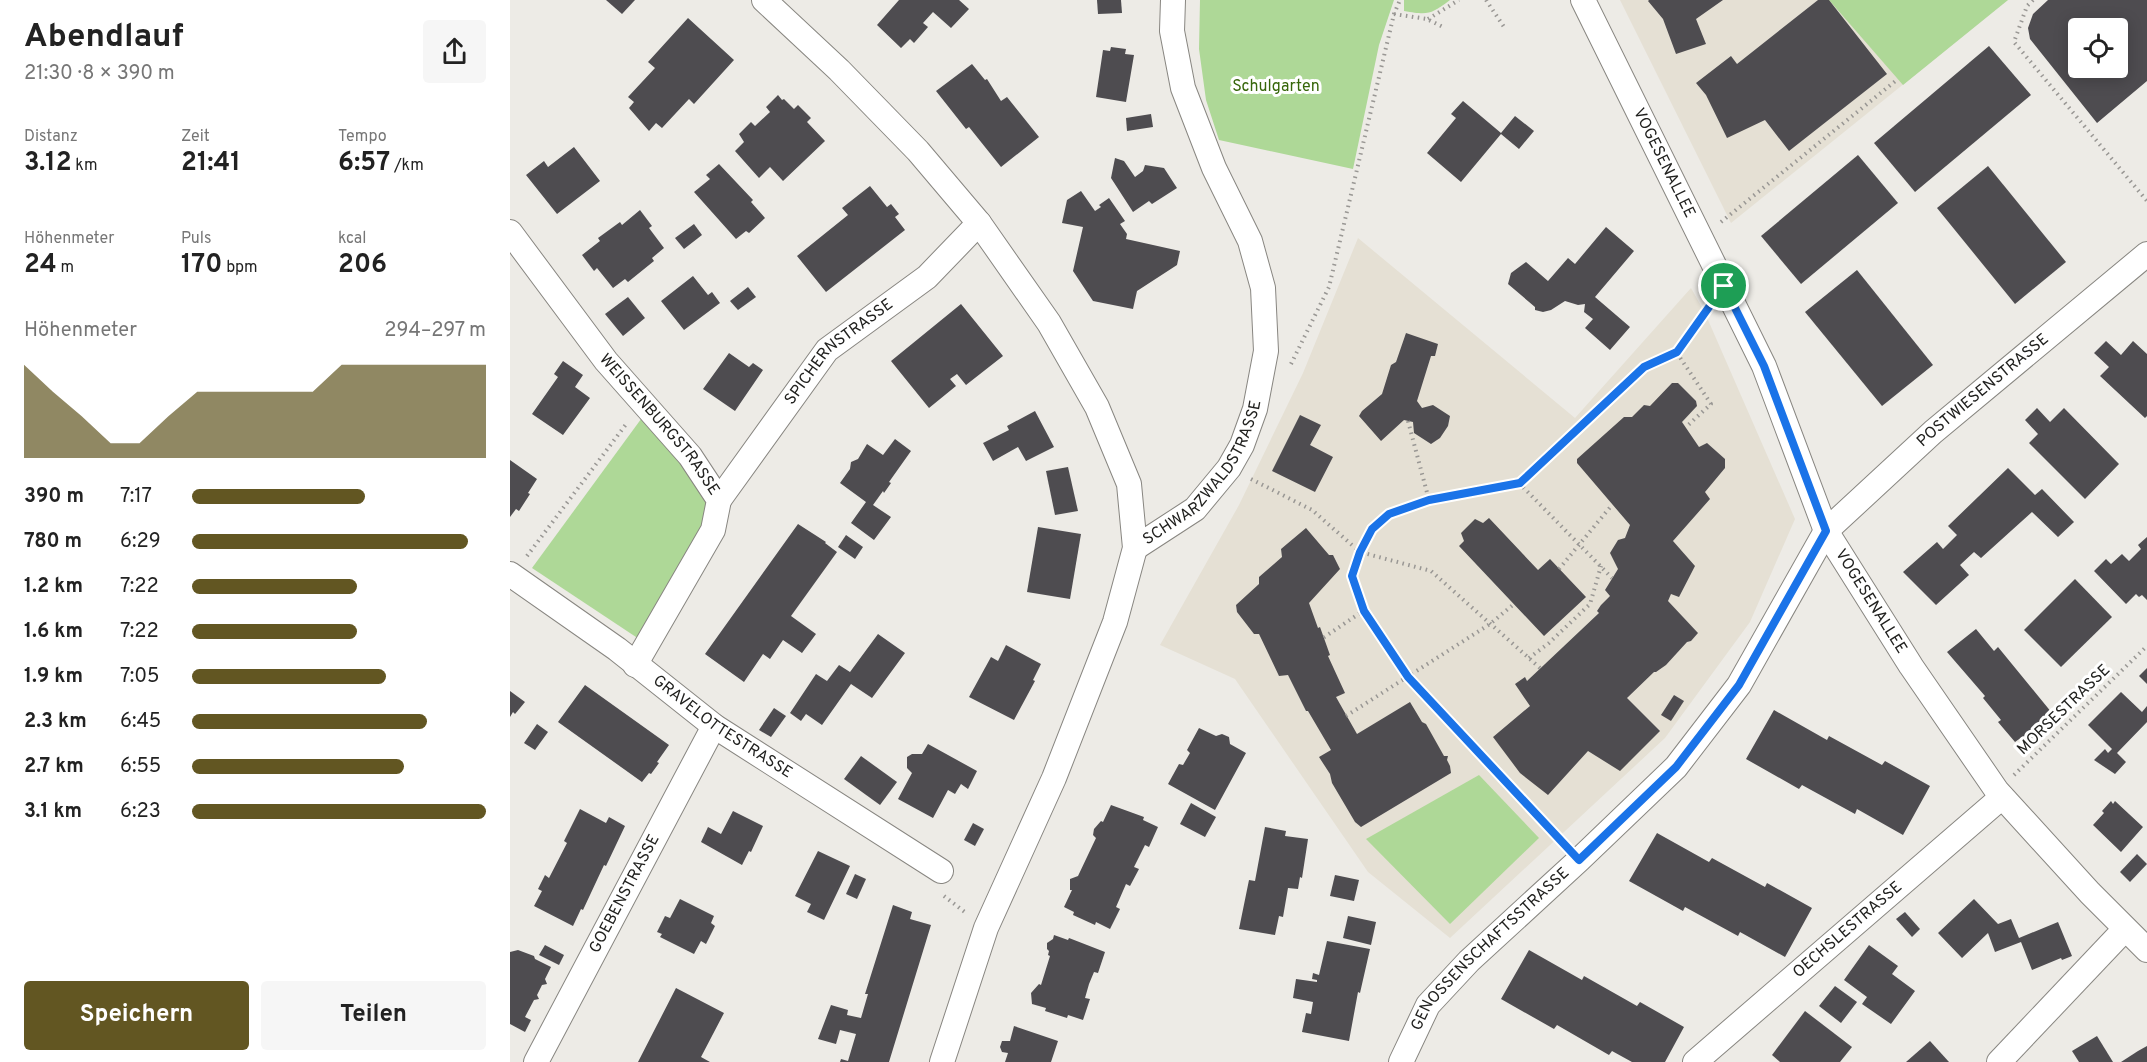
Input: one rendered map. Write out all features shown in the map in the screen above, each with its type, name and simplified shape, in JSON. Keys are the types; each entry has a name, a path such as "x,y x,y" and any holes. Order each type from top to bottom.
{"street":[{"path":"764,0 839,70 918,151 979,222 1049,323 1097,407 1129,484 1135,548"},
{"name":"SCHWARZWALDSTRASSE","path":"942,1062 986,928 1054,778 1111,634 1135,548 1195,509 1229,468 1242,445 1255,409 1266,351 1263,288 1250,241 1214,168 1183,88 1172,31 1173,0"},
{"name":"VOGESENALLEE","path":"1583,0 1764,366 1826,531 1911,666 2000,794 2147,950"},
{"name":"SPICHERNSTRASSE","path":"718,500 826,350 927,278 979,222"},
{"name":"WEISSENBURGSTRASSE","path":"510,232 606,361 690,456 718,500 713,530 635,665"},
{"name":"POSTWIESENSTRASSE","path":"1826,531 1933,432 2147,254"},
{"name":"GENOSSENSCHAFTSSTRASSE","path":"1401,1062 1428,1005 1468,961 1579,860 1676,767 1739,685 1826,531"},
{"name":"GRAVELOTTESTRASSE","path":"511,575 617,649 714,726 941,872"},
{"name":"GOEBENSTRASSE","path":"536,1062 714,726"},
{"name":"OECHSLESTRASSE","path":"1695,1062 2000,794"},
{"path":"1999,1062 2125,929"}],"path":[{"path":"1284,373 1291,364 1329,286 1394,14 1400,0"},
{"path":"1427,19 1459,0"},
{"path":"1486,0 1504,27"},
{"path":"2033,0 2027,6 2014,42 2147,201"},
{"path":"1394,14 1427,19 1445,28"},
{"path":"1701,238 1898,79"},
{"path":"1579,860 1408,677 1364,611 1352,576 1360,552 1372,529 1389,514 1429,500 1520,483 1644,367 1677,352 1724,286"},
{"path":"1677,352 1711,404 1686,427"},
{"path":"511,575 642,404"},
{"path":"1408,421 1429,500"},
{"path":"1257,482 1312,510 1360,552 1431,571 1540,668"},
{"path":"1520,483 1612,578"},
{"path":"1559,568 1612,505"},
{"path":"1529,658 1549,643 1590,604 1600,566"},
{"path":"1347,716 1490,624 1514,604"},
{"path":"1323,638 1364,611"},
{"name":"MORSESTRASSE","path":"2000,794 2147,646"},
{"path":"941,872 939,892 986,928"}],"shaded area":[{"path":"1620,0 2008,0 1731,223"},
{"path":"1358,238 1575,418 1691,288 1705,313 1795,519 1750,622 1665,738 1450,938 1368,872 1235,679 1160,645 1239,505 1303,373"}],"green space":[{"name":"Schulgarten","path":"1200,0 1394,0 1379,45 1353,169 1219,140 1206,100 1199,49"},
{"path":"1404,0 1450,0 1438,9 1424,13 1404,11"},
{"path":"1829,0 2008,0 1903,85"},
{"path":"644,415 711,501 707,525 639,639 532,568"},
{"path":"1479,775 1539,838 1450,924 1366,839"}],"building":[{"path":"606,0 635,0 622,14"},
{"path":"899,0 959,0 969,9 951,28 933,12 923,23 928,27 914,43 910,39 901,48 877,25"},
{"path":"1097,0 1121,0 1122,13 1098,14"},
{"path":"1649,0 1723,0 1696,19 1706,44 1676,54 1663,19"},
{"path":"1818,0 1829,0 1887,74 1789,151 1765,120 1727,138 1706,95 1696,83 1731,56 1737,64"},
{"path":"2048,0 2147,0 2147,81 2097,123 2030,39 2028,28 2033,14"},
{"path":"688,18 734,60 694,104 689,99 662,128 656,123 649,131 629,108 634,102 628,97 655,68 648,62"},
{"path":"1989,46 2031,95 1915,192 1874,143"},
{"path":"1111,47 1126,49 1125,54 1134,55 1126,102 1096,97 1103,50 1110,51"},
{"path":"972,64 985,80 987,79 1001,101 1007,97 1039,137 1001,167 969,127 966,129 936,91"},
{"path":"778,95 794,109 798,105 811,118 807,122 825,141 783,181 770,167 759,178 735,151 744,142 739,134 751,122 755,126 770,112 766,107"},
{"path":"1463,101 1501,133 1515,116 1534,131 1519,149 1501,134 1461,182 1427,153 1456,118 1451,114"},
{"path":"1151,114 1153,127 1127,131 1126,118"},
{"path":"574,147 600,181 557,214 526,175 544,161 548,167"},
{"path":"1858,155 1898,203 1801,284 1761,236"},
{"path":"1115,158 1124,161 1135,177 1143,171 1145,165 1164,168 1177,188 1152,204 1149,201 1133,212 1111,178"},
{"path":"719,164 753,200 751,202 765,218 749,233 746,231 736,239 694,192 710,179 706,175"},
{"path":"1988,166 2066,262 2015,304 1937,208"},
{"path":"870,186 887,207 891,204 899,214 895,217 905,230 826,292 797,256 848,215 842,208"},
{"path":"1081,191 1095,211 1109,198 1125,221 1120,224 1127,234 1126,239 1180,251 1177,265 1137,291 1133,309 1093,301 1073,271 1083,227 1062,223 1067,200"},
{"path":"640,210 652,226 649,228 664,248 652,258 654,261 628,282 625,279 613,288 597,268 594,271 582,255 600,241 598,238 620,222 622,225"},
{"path":"694,224 702,235 684,249 675,238"},
{"path":"1606,227 1634,251 1595,297 1630,327 1610,350 1585,328 1593,319 1584,312 1585,304 1578,305 1565,301 1551,310 1543,312 1535,310 1535,307 1508,284 1511,273 1526,262 1548,281 1568,258 1575,264"},
{"path":"1857,270 1933,365 1882,406 1805,312"},
{"path":"693,276 708,295 712,292 720,303 684,330 661,301"},
{"path":"748,287 756,297 738,310 730,301"},
{"path":"628,297 645,318 623,336 605,314"},
{"path":"961,304 1003,356 966,385 957,374 950,379 956,386 929,408 891,361"},
{"path":"1406,333 1438,344 1435,356 1431,356 1417,401 1422,408 1433,405 1450,416 1448,426 1440,438 1431,444 1414,433 1413,422 1404,420 1381,441 1359,416 1382,394 1391,365 1396,362"},
{"path":"2106,341 2121,355 2133,341 2147,354 2147,416 2145,418 2100,376 2109,367 2094,353"},
{"path":"729,353 749,367 753,363 763,370 735,411 703,389"},
{"path":"563,361 583,375 575,387 590,398 563,435 532,414 558,377 554,374"},
{"path":"1672,383 1678,383 1696,401 1697,406 1682,422 1699,447 1707,443 1725,459 1725,468 1705,492 1710,499 1673,541 1695,566 1679,597 1671,594 1668,601 1698,633 1666,665 1654,672 1627,698 1660,731 1620,771 1588,751 1548,795 1520,773 1493,737 1530,706 1515,684 1525,677 1527,681 1599,613 1597,611 1610,596 1605,590 1618,569 1610,553 1618,540 1625,538 1630,525 1577,463 1577,459 1624,417 1632,417 1644,405 1650,406"},
{"path":"2037,408 2050,422 2064,408 2119,464 2085,499 2029,443 2038,434 2025,420"},
{"path":"1035,411 1054,447 1026,461 1018,447 993,461 983,443 1009,430 1007,426"},
{"path":"1300,415 1321,425 1310,445 1333,457 1315,492 1272,471"},
{"path":"895,439 911,451 884,493 883,491 873,505 891,517 874,540 851,523 866,502 840,483 850,469 851,462 858,459 867,444 883,455"},
{"path":"510,460 537,479 519,511 516,509 510,517"},
{"path":"1068,467 1078,511 1055,515 1046,471"},
{"path":"2008,468 2035,495 2042,489 2074,522 2058,537 2032,512 1981,558 1974,552 1960,565 1969,575 1936,605 1903,572 1937,542 1943,549 1957,535 1948,526"},
{"path":"1489,518 1538,570 1550,559 1586,597 1544,636 1459,546 1464,541 1461,533 1475,519 1483,523"},
{"path":"798,524 837,552 791,616 816,634 802,653 783,640 770,659 763,654 744,682 705,654"},
{"path":"1038,527 1081,534 1070,599 1027,592"},
{"path":"1306,528 1329,555 1333,555 1340,569 1309,603 1318,628 1320,627 1330,655 1328,656 1345,693 1336,697 1357,734 1410,702 1422,722 1426,724 1444,756 1448,756 1450,766 1451,773 1361,827 1355,822 1319,757 1331,750 1306,711 1288,675 1279,676 1259,634 1254,634 1237,612 1236,605 1259,584 1259,577 1282,557 1281,549"},
{"path":"846,535 863,547 855,559 838,547"},
{"path":"2147,537 2147,600 2142,595 2139,597 2136,594 2126,604 2094,571 2106,559 2111,564 2122,554 2129,561 2141,549 2138,545"},
{"path":"2075,579 2112,617 2061,667 2024,630"},
{"path":"1976,629 1994,651 1998,647 2052,713 2030,731 2034,736 2027,743 2022,737 2015,742 1998,722 2001,720 1983,698 1985,696 1947,652"},
{"path":"878,634 905,653 872,698 851,684 822,725 806,714 801,721 790,713 816,674 827,681 839,665 850,672"},
{"path":"1006,645 1041,664 1033,680 1035,681 1014,720 969,697 991,657 998,661"},
{"path":"2147,668 2147,684 2139,676"},
{"path":"585,685 669,745 651,774 649,773 642,782 558,722"},
{"path":"510,691 525,702 510,717"},
{"path":"2121,692 2142,712 2147,706 2147,722 2117,753 2126,762 2115,774 2094,760 2105,749 2108,753 2112,749 2088,725"},
{"path":"1674,695 1684,701 1671,721 1661,715"},
{"path":"774,708 786,716 771,737 759,730"},
{"path":"1774,710 1827,740 1829,736 1882,765 1885,761 1930,786 1903,835 1857,809 1855,814 1802,785 1799,789 1746,759"},
{"path":"537,724 548,732 535,750 524,743"},
{"path":"1199,728 1216,736 1222,734 1229,737 1230,744 1246,753 1215,810 1168,784 1179,764 1183,765 1190,753 1187,750"},
{"path":"928,744 977,771 968,789 961,784 955,794 948,790 933,818 898,799 912,773 907,768 907,757 912,754 922,754"},
{"path":"861,756 897,782 880,805 844,779"},
{"path":"2111,801 2113,804 2115,801 2143,827 2121,852 2093,825"},
{"path":"1191,803 1216,817 1205,837 1180,824"},
{"path":"1111,805 1144,817 1143,820 1158,827 1149,847 1145,845 1134,867 1139,869 1130,886 1126,884 1116,907 1120,909 1110,929 1073,915 1074,912 1064,907 1072,890 1070,890 1070,879 1078,876 1096,838 1093,835 1094,829 1101,821 1103,822"},
{"path":"580,809 606,823 609,817 625,826 573,926 534,906 542,891 538,889 545,875 549,878 567,843 564,841"},
{"path":"733,811 763,826 742,865 701,842 708,827 721,834"},
{"path":"973,823 984,829 975,846 964,840"},
{"path":"1265,827 1286,831 1285,836 1308,839 1302,878 1300,877 1298,889 1288,888 1283,917 1279,916 1275,935 1239,929 1249,880 1255,881"},
{"path":"1657,833 1709,862 1712,858 1765,887 1767,883 1812,908 1785,957 1740,932 1738,936 1685,907 1683,911 1629,881"},
{"path":"818,851 850,866 824,920 807,912 811,904 795,896"},
{"path":"2137,854 2147,864 2130,882 2120,872"},
{"path":"855,874 866,879 857,899 846,894"},
{"path":"1335,875 1359,880 1354,901 1330,896"},
{"path":"680,899 714,916 711,923 715,926 706,944 701,941 694,954 660,937 662,934 657,932 665,916 670,918"},
{"path":"1974,899 1998,924 2011,919 2019,938 2058,922 2072,956 2032,970 2021,942 1995,952 1988,933 1962,958 1938,933"},
{"path":"893,905 912,912 910,919 931,925 889,1062 840,1062 841,1059 848,1061 856,1034 840,1030 836,1044 818,1039 831,1005 848,1010 847,1015 861,1018 868,994 865,994"},
{"path":"1905,912 1920,929 1912,937 1896,919"},
{"path":"1348,916 1376,922 1371,945 1343,938"},
{"path":"1054,935 1068,940 1069,938 1105,952 1098,973 1094,972 1089,984 1085,998 1090,999 1083,1020 1068,1015 1067,1018 1032,1004 1031,993 1039,984 1041,985 1050,956 1047,943 1053,939"},
{"path":"1327,941 1370,949 1360,993 1358,992 1349,1041 1302,1032 1306,1013 1311,1014 1313,1002 1293,998 1296,979 1317,982 1312,979 1313,973 1319,975"},
{"path":"545,945 564,955 559,965 539,955"},
{"path":"1869,945 1898,966 1892,974 1915,991 1891,1024 1862,1004 1867,997 1844,980"},
{"path":"518,950 534,956 535,959 551,967 545,979 547,984 542,985 537,995 539,999 534,1000 525,1017 531,1020 525,1032 510,1024 510,952"},
{"path":"1529,950 1582,980 1584,976 1637,1006 1640,1002 1684,1027 1665,1062 1632,1062 1612,1051 1609,1055 1557,1025 1554,1029 1501,999"},
{"path":"1835,986 1857,1002 1841,1023 1819,1006"},
{"path":"676,988 724,1013 701,1057 710,1062 638,1062"},
{"path":"1805,1011 1852,1047 1840,1062 1780,1062 1772,1055"},
{"path":"1014,1026 1058,1041 1051,1062 1005,1062 1008,1053 1002,1052 1000,1047 1002,1041 1010,1041"},
{"path":"2097,1036 2113,1062 2079,1062 2072,1051"},
{"path":"1930,1041 1949,1062 1906,1062"},
{"path":"2147,1046 2147,1062 2121,1062 2138,1051"}],"route":[{"path":"1724,286 1764,366 1826,531 1739,685 1676,767 1579,860 1408,677 1364,611 1352,576 1360,552 1372,529 1389,514 1429,500 1520,483 1644,367 1677,352 1724,286"}]}
